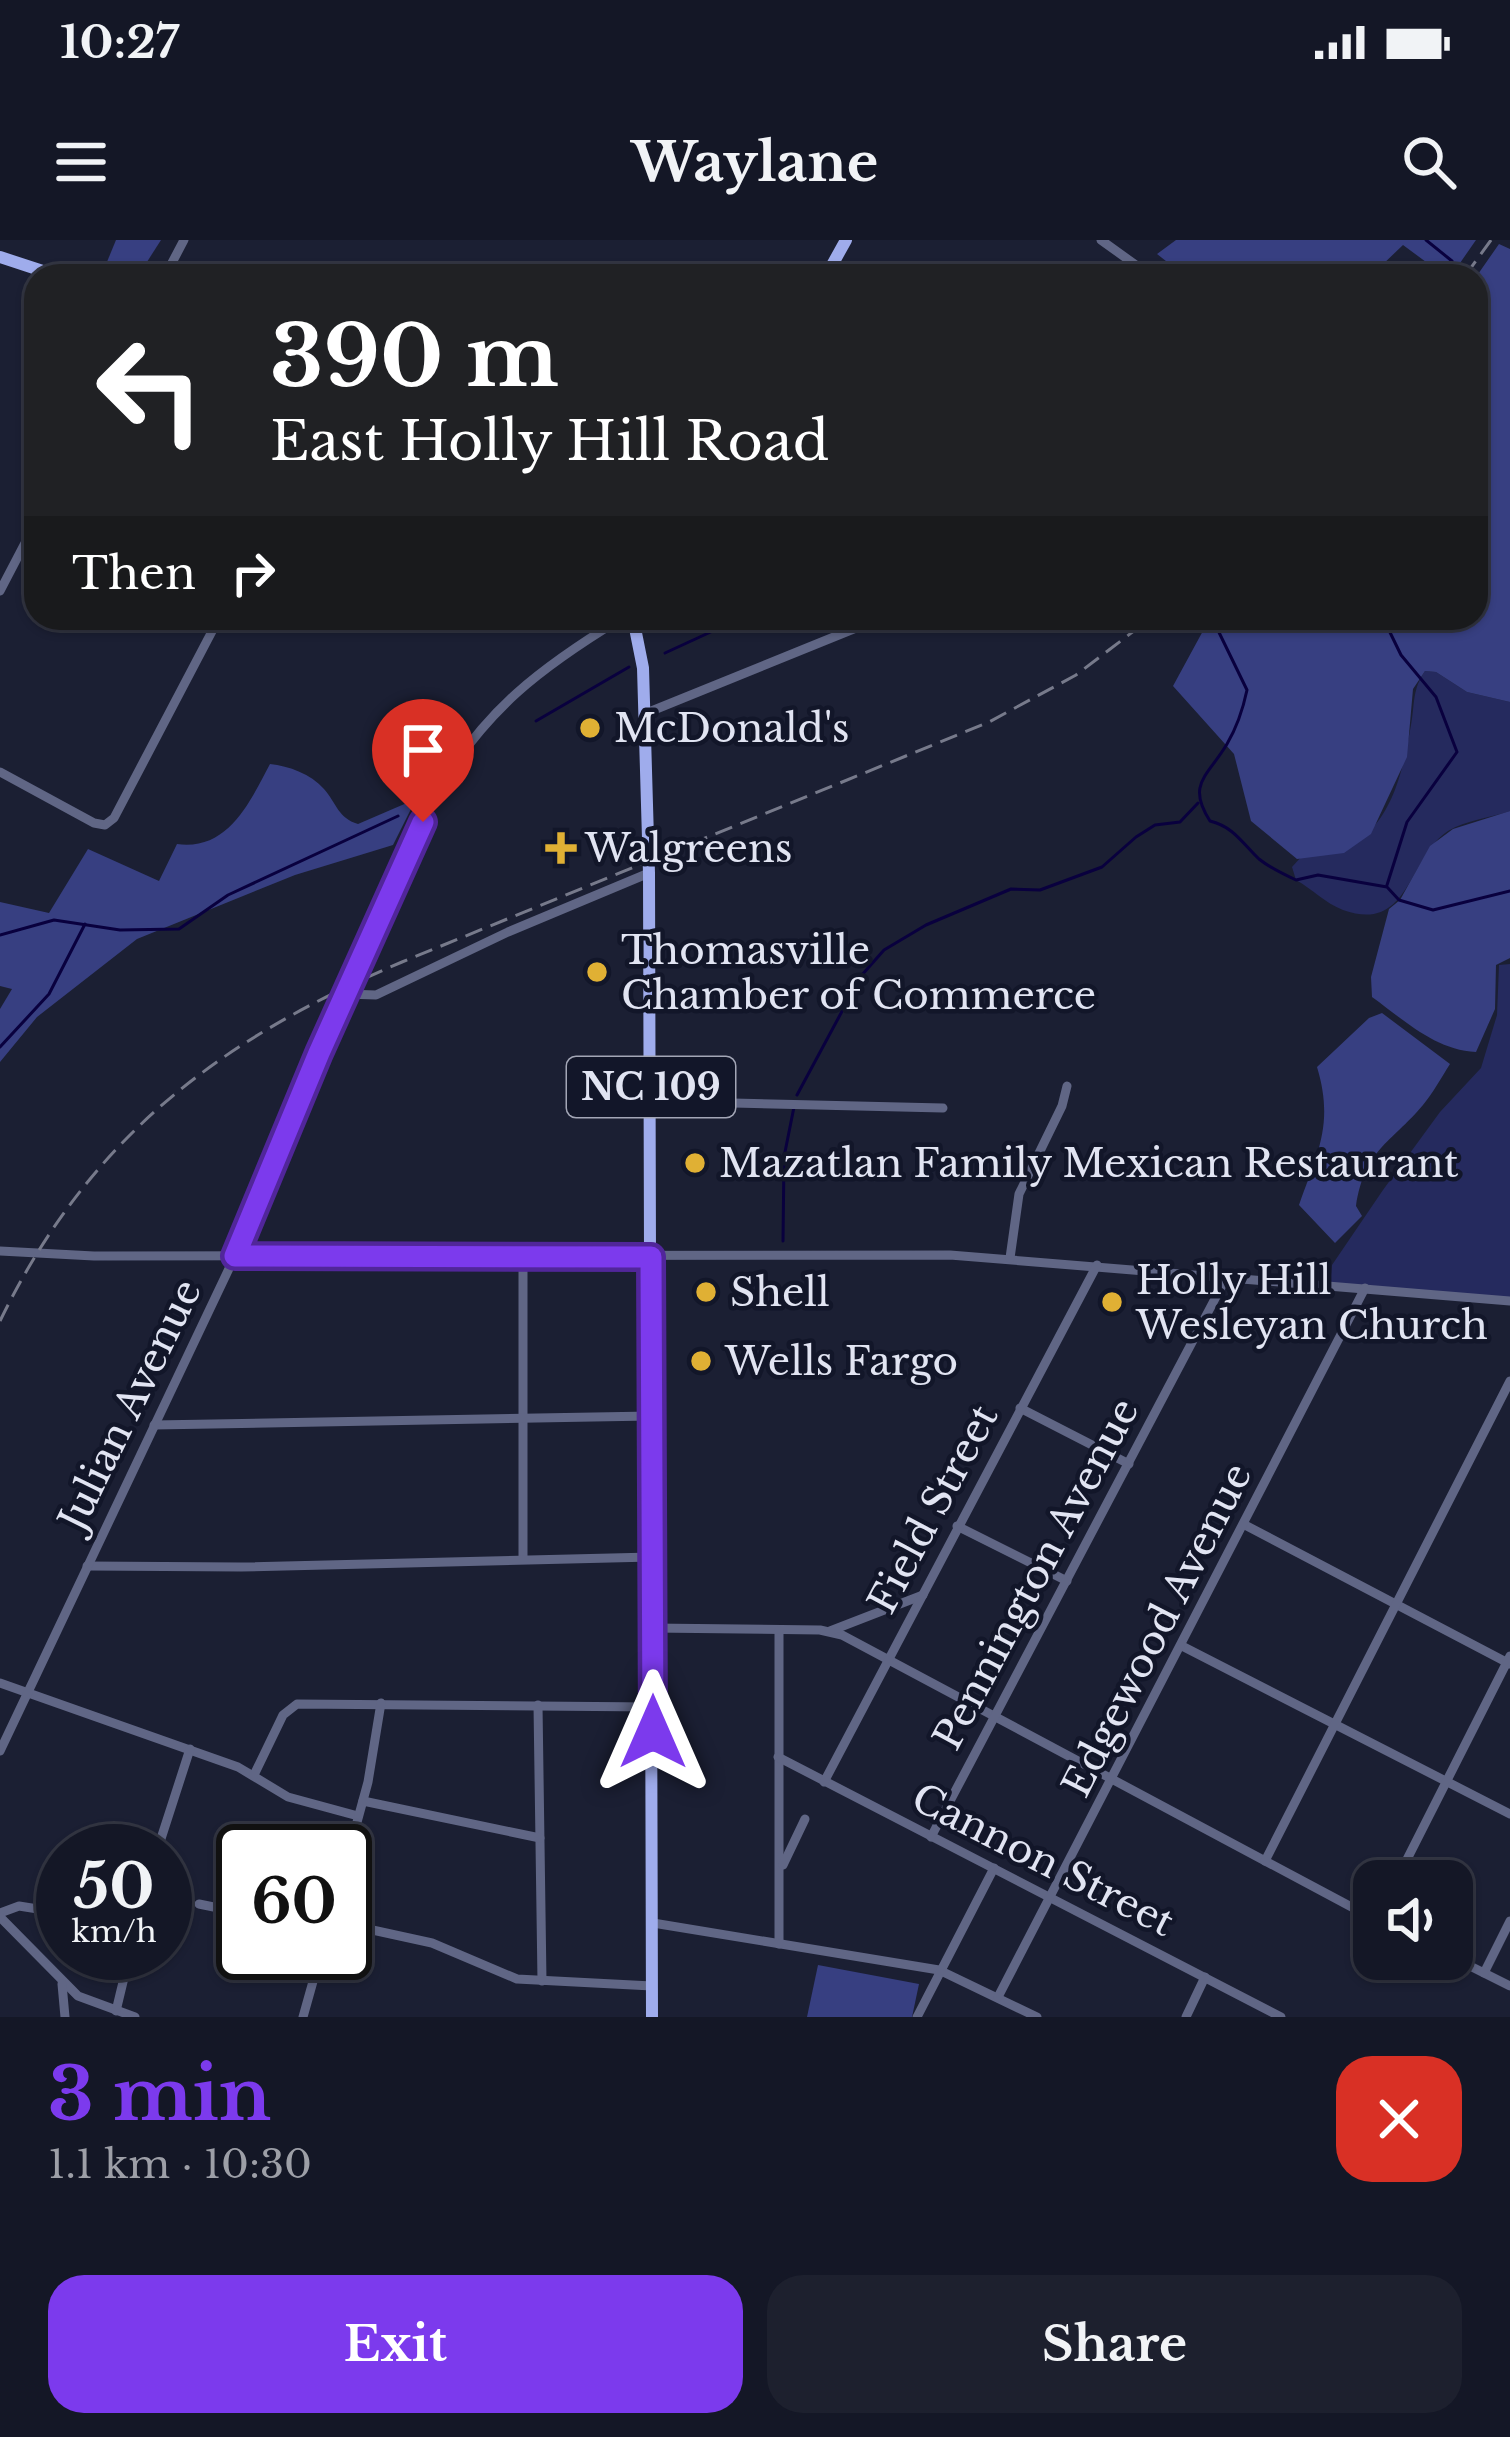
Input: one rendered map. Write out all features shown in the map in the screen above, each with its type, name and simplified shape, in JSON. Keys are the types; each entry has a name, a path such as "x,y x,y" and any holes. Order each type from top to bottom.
{"main road":[{"name":"NC 109","path":"637,630 649,873 652,2017"}],"street":[{"path":"1101,240 1134,264"},
{"path":"0,590 24,545"},
{"path":"0,772 94,823 105,824 114,818 213,630"},
{"name":"Julian Avenue","path":"0,1751 235,1256 436,793 461,752 512,693 601,630"},
{"path":"644,714 851,630"},
{"path":"345,994 376,995 508,932 649,873"},
{"path":"1010,1258 1019,1194 1067,1086"},
{"path":"651,1101 944,1108"},
{"path":"0,1250 37,1255 1010,1258 1510,1301"},
{"path":"523,1256 523,1559"},
{"name":"Field Street","path":"824,1782 1097,1264"},
{"name":"Pennington Avenue","path":"931,1837 1227,1276"},
{"name":"Edgewood Avenue","path":"998,1997 1365,1288"},
{"path":"1265,1862 1510,1381"},
{"path":"1020,1408 1129,1464"},
{"path":"154,1425 651,1415"},
{"path":"1245,1525 1393,1606 1509,1661 1407,1860"},
{"path":"957,1526 1067,1581"},
{"path":"87,1566 652,1557"},
{"path":"652,1628 830,1631 922,1595"},
{"path":"779,1631 779,1944"},
{"path":"830,1631 1353,1908"},
{"path":"1183,1646 1510,1814"},
{"path":"0,1683 190,1749 254,1775 288,1797 358,1816"},
{"path":"254,1775 290,1707 309,1703 653,1707"},
{"path":"356,1824 381,1703"},
{"path":"538,1705 542,1981"},
{"path":"166,1824 190,1749"},
{"name":"Cannon Street","path":"778,1757 1281,2017"},
{"path":"363,1801 540,1838"},
{"path":"781,1870 805,1819"},
{"path":"917,2017 994,1868"},
{"path":"200,1904 216,1907"},
{"path":"36,1909 19,1906 0,1915 62,1984 78,1996 135,2017"},
{"path":"1484,1973 1510,1921"},
{"path":"653,1923 940,1970 1037,2017"},
{"path":"372,1930 433,1943 502,1975 652,1987"},
{"path":"1473,1968 1510,1986"},
{"path":"1186,2017 1205,1977"},
{"path":"116,2011 123,1980"},
{"path":"304,2017 314,1980"},
{"path":"62,1984 65,2017"}],"shaded area":[{"path":"116,240 161,240 146,264 106,264"},
{"path":"1176,240 1476,240 1459,264 1429,264 1403,245 1383,264 1170,264 1157,254"},
{"path":"1499,244 1510,249 1510,702 1467,692 1436,672 1425,671 1413,689 1407,757 1371,834 1344,853 1297,859 1251,821 1234,754 1173,686 1203,630 1488,630 1485,264"},
{"path":"1425,671 1436,672 1467,692 1510,702 1510,811 1448,831 1424,858 1406,889 1382,911 1365,915 1343,910 1296,880 1292,867 1302,856 1351,844 1382,816 1400,774 1416,691"},
{"path":"270,764 313,779 342,814 358,824 416,799 393,845 295,875 137,939 37,1017 0,1062 0,1009 12,989 0,986 0,902 49,913 88,849 159,881 177,844 211,840 236,821"},
{"path":"1510,811 1510,958 1496,965 1495,1009 1476,1052 1461,1050 1421,1032 1372,997 1371,977 1389,909 1400,900 1430,846 1453,829"},
{"path":"1510,964 1510,1301 1330,1285 1332,1265 1383,1190 1440,1112 1481,1068 1497,1015 1499,965"},
{"path":"1382,1013 1450,1064 1423,1105 1372,1159 1356,1206 1362,1216 1335,1243 1299,1205 1324,1121 1317,1067 1369,1018"},
{"path":"818,1965 919,1984 912,2017 807,2017"}],"waterway":[{"path":"1426,240 1452,261"},
{"path":"665,653 715,630"},
{"path":"1218,630 1247,690 1234,731 1202,781 1200,798 1210,821 1232,831 1263,862 1296,880 1318,875 1387,887 1399,900 1433,910 1510,891"},
{"path":"1387,885 1407,822 1457,752 1436,697 1401,655 1389,630"},
{"path":"536,721 629,667"},
{"path":"797,1095 861,976 884,950 926,925 1011,889 1040,890 1102,867 1136,837 1155,825 1180,822 1198,803"},
{"path":"0,935 54,920 120,930 179,929 228,895 398,816"},
{"path":"0,1047 49,994 85,924"},
{"path":"783,1241 784,1157 794,1107"}],"railway":[{"path":"1474,264 1491,240"},
{"path":"0,1321 35,1256 74,1199 118,1148 165,1102 274,1025 402,962 989,722 1076,675 1135,630"}],"place":[{"name":"McDonald's","path":"590,728"},
{"name":"Walgreens","path":"561,848"},
{"name":"Thomasville Chamber of Commerce","path":"597,972"},
{"name":"Mazatlan Family Mexican Restaurant","path":"695,1163"},
{"name":"Shell","path":"706,1292"},
{"name":"Holly Hill Wesleyan Church","path":"1112,1302"},
{"name":"Wells Fargo","path":"701,1361"}],"route":[{"path":"423,822 364,949 235,1256 651,1257 653,1732"}]}
